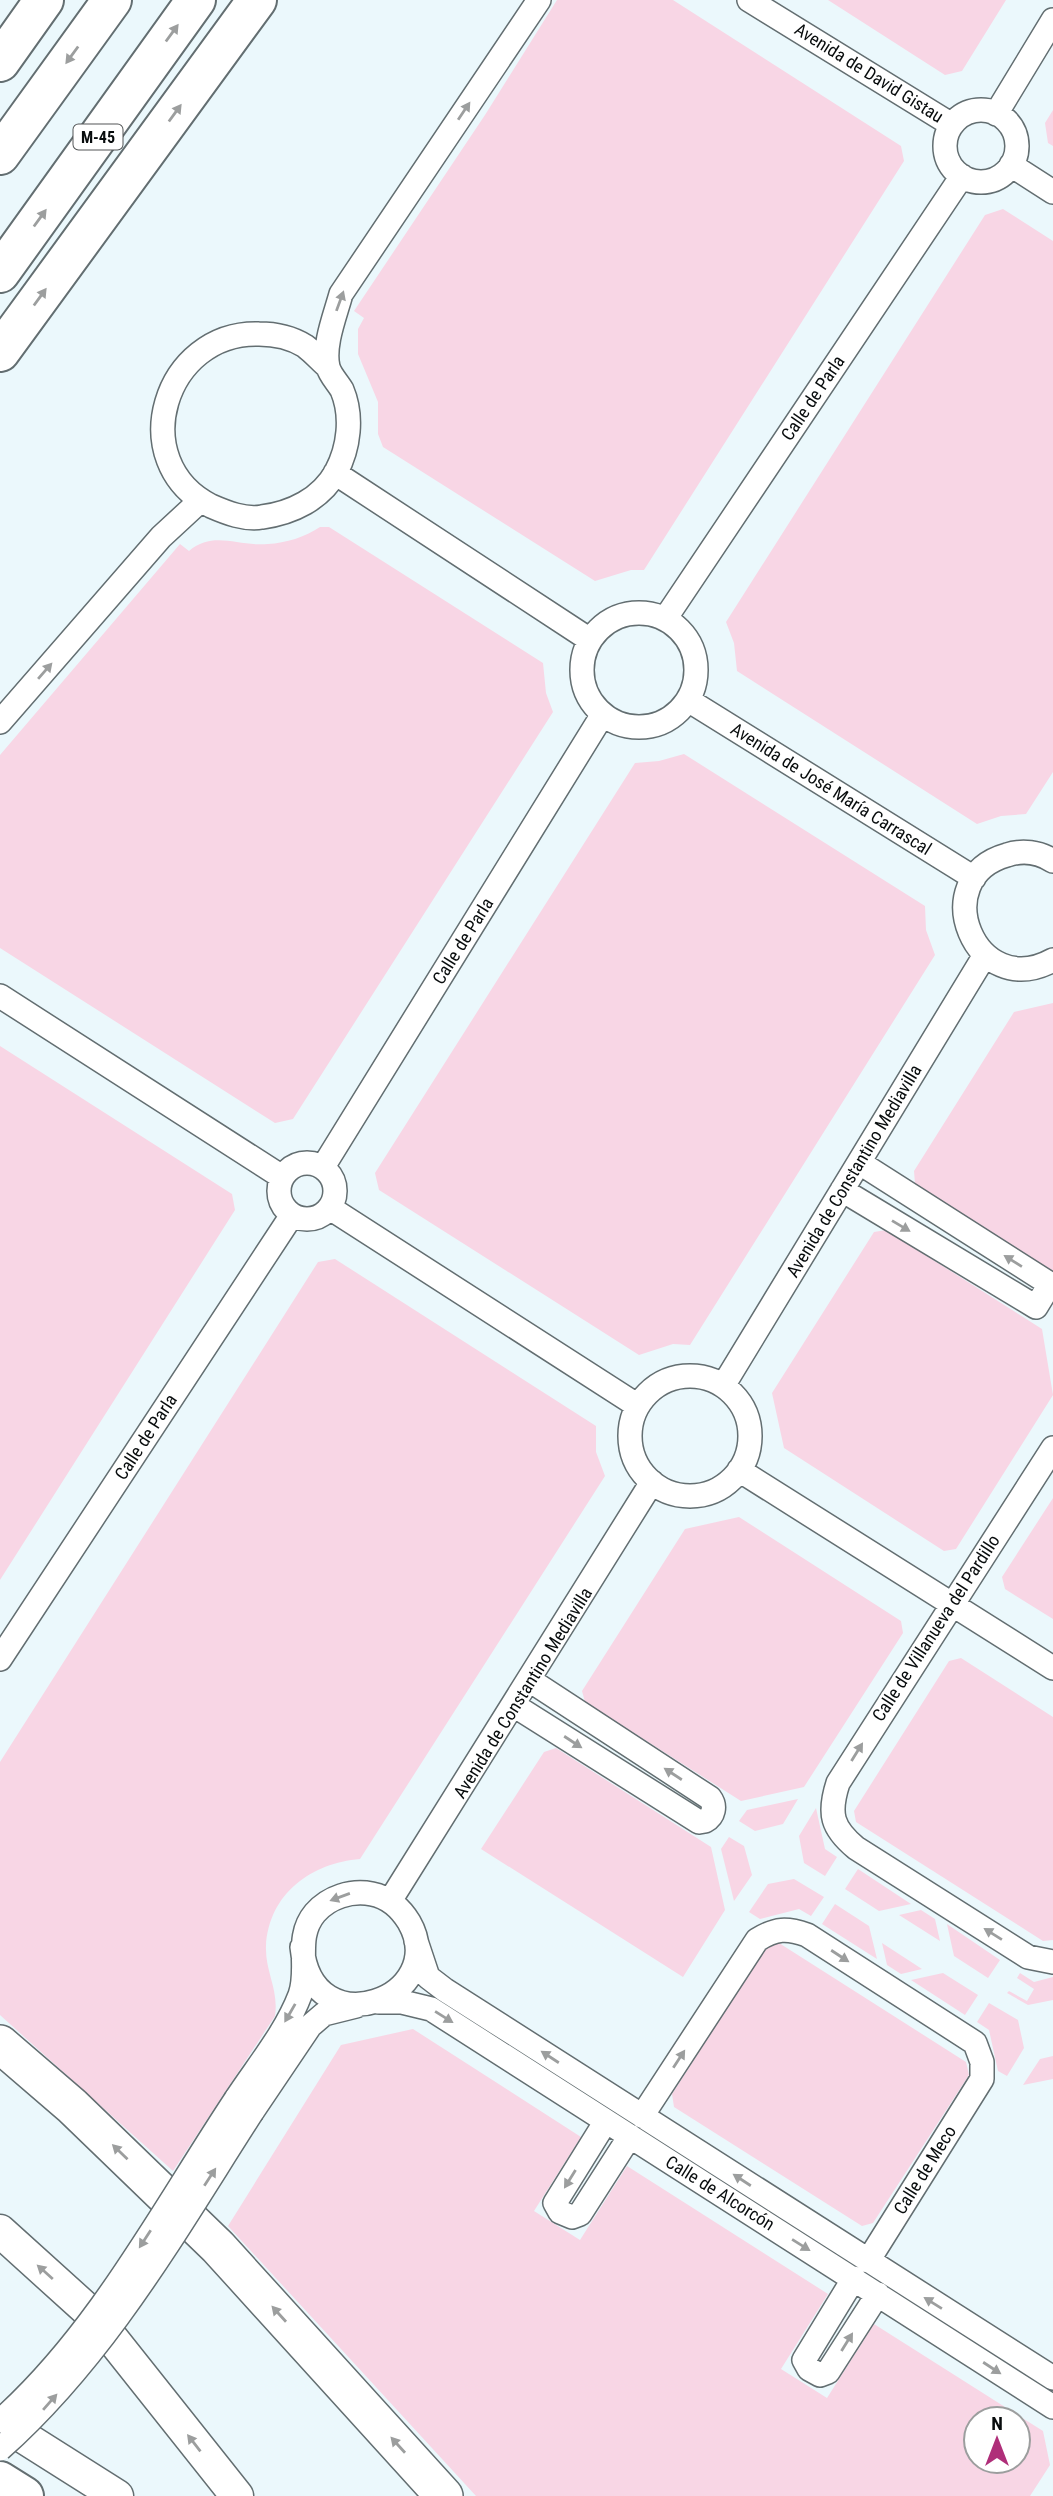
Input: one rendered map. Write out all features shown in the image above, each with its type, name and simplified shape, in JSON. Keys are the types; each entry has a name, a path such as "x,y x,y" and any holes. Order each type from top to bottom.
{"highway":[{"path":"0,62 44,0"},
{"path":"0,155 112,0"},
{"name":"M-45","path":"0,273 196,0"},
{"path":"0,352 257,0"},
{"path":"0,2481 24,2496"}],"main road":[{"path":"0,2044 72,2106 218,2248 444,2496"},
{"path":"0,2231 94,2316 237,2496"},
{"path":"0,2422 117,2496"}],"street":[{"path":"328,367 331,330 341,295 539,0"},
{"name":"Avenida de David Gistau","path":"749,0 952,125"},
{"path":"996,114 1053,20"},
{"path":"987,111 996,114 1006,121 1016,142 1011,165 1005,173 989,181 979,182 962,176 954,170 946,153 945,143 952,125 968,113 987,111"},
{"path":"1011,165 1053,192"},
{"name":"Calle de Parla","path":"665,619 962,176"},
{"path":"243,333 275,334 304,346 328,367 342,392 349,419 346,447 335,473 315,496 289,512 258,518 228,514 201,500 179,478 174,468 166,450 162,419 169,389 187,362 212,343 243,333"},
{"path":"335,473 590,640"},
{"path":"0,722 161,537 201,500"},
{"path":"649,614 665,619 680,630 694,655 695,683 688,701 675,715 657,724 638,727 620,724 603,714 592,702 583,679 584,655 590,640 601,627 624,615 649,614"},
{"name":"Avenida de José María Carrascal","path":"688,701 974,878"},
{"name":"Calle de Parla","path":"323,1167 603,714"},
{"path":"1051,855 1031,852 999,857 985,866 974,878 967,894 967,928 985,955 1002,965 1022,969 1042,966 1053,960"},
{"name":"Avenida de Constantino Mediavilla","path":"723,1386 985,955"},
{"path":"0,996 282,1177"},
{"path":"308,1162 323,1167 335,1183 336,1192 330,1208 315,1219 292,1215 282,1204 279,1195 282,1177 298,1164 308,1162"},
{"path":"842,1191 1036,1307 1050,1284 860,1163"},
{"path":"330,1208 638,1406"},
{"name":"Calle de Parla","path":"0,1659 292,1215"},
{"path":"697,1376 723,1386 742,1405 747,1418 749,1445 739,1470 718,1489 691,1495 677,1494 652,1482 638,1466 631,1447 631,1426 638,1406 646,1394 669,1379 697,1376"},
{"name":"Calle de Villanueva del Pardillo","path":"1053,1448 951,1603 838,1783 832,1814 838,1833 856,1848 1028,1957 1037,1961 1053,1962"},
{"path":"739,1470 1053,1668"},
{"name":"Avenida de Constantino Mediavilla","path":"390,1901 531,1681 652,1482"},
{"path":"515,1706 699,1822 705,1821 713,1814 714,1807 710,1798 531,1681"},
{"path":"0,2422 63,2356 244,2106 310,2026 324,2014 369,2004 404,1984 414,1964 415,1941 411,1926 390,1901 375,1894 358,1892 333,1899 313,1915 305,1931 302,1947 301,1993 244,2106 89,2357 42,2412 0,2449"},
{"name":"Calle de Meco","path":"636,2126 757,1940 779,1929 807,1935 963,2034 975,2043 982,2062 982,2078 804,2360 809,2369 820,2375 828,2372 878,2294"},
{"name":"Calle de Alcorcón","path":"415,1941 428,1977 636,2126 861,2270 1053,2378"},
{"path":"302,1947 307,1973 323,1993 334,2000 369,2004"},
{"name":"Calle de Alcorcón","path":"369,2004 402,2002 431,2009 606,2120 636,2126"},
{"path":"606,2120 555,2203 560,2212 572,2217 580,2214 636,2126"},
{"name":"Calle de Alcorcón","path":"861,2270 878,2294 1053,2407"}],"shaded area":[{"path":"557,0 673,0 901,146 904,161 644,570 631,570 595,581 383,447 378,434 378,402 358,354 358,329 364,318 354,311 485,115"},
{"path":"828,0 1006,0 962,71 945,75"},
{"path":"1053,110 1053,146 1048,143 1045,123"},
{"path":"1003,209 1053,241 1053,772 1026,814 1001,816 977,824 737,671 734,643 726,622 985,215"},
{"path":"320,527 329,527 543,663 546,693 553,712 293,1119 275,1123 0,948 0,755 180,544 189,551 208,541 217,540 275,543 302,537"},
{"path":"684,754 925,906 926,930 935,955 690,1345 673,1344 639,1355 379,1190 375,1173 635,763 659,761"},
{"path":"1053,1003 1053,1272 915,1184 914,1171 1014,1012"},
{"path":"0,1046 232,1194 235,1210 0,1580"},
{"path":"886,1230 1042,1329 1053,1395 956,1549 944,1551 784,1448 772,1393 874,1232"},
{"path":"335,1259 596,1426 596,1452 605,1476 360,1859 325,1867 310,1874 284,1896 269,1927 266,1946 275,1997 275,2016 173,2171 0,2015 0,1762 318,1262"},
{"path":"1053,1498 1053,1619 1005,1589 1002,1577"},
{"path":"739,1517 901,1621 903,1633 804,1787 741,1801 585,1702 582,1691 685,1529"},
{"path":"961,1658 1053,1717 1053,1940 1043,1941 856,1822 854,1811 949,1661"},
{"path":"556,1748 711,1847 725,1910 683,1977 481,1849 544,1752"},
{"path":"798,1799 783,1824 755,1831 739,1821 747,1810"},
{"path":"816,1808 825,1849 837,1857 825,1876 804,1863 799,1836"},
{"path":"729,1837 744,1846 752,1875 734,1901 721,1849"},
{"path":"858,1869 911,1904 879,1911 845,1889"},
{"path":"794,1879 824,1897 811,1916 799,1909 760,1919 749,1912 768,1884"},
{"path":"835,1904 869,1926 877,1959 822,1924"},
{"path":"921,1910 935,1919 940,1941 899,1915"},
{"path":"947,1924 1000,1960 988,1978 954,1956"},
{"path":"779,1943 966,2062 969,2075 873,2223 862,2226 674,2107 672,2094 767,1946"},
{"path":"882,1943 922,1969 901,1974 887,1965"},
{"path":"943,1973 978,1995 965,2015 911,1980"},
{"path":"1020,1973 1034,1982 1053,1977 1053,2000 1028,2005 1007,1993 1009,1991 1027,2001 1034,1989 1017,1978"},
{"path":"989,2003 1018,2020 1024,2048 1007,2076 998,2071 989,2030 977,2022"},
{"path":"413,2029 581,2137 534,2211 580,2240 627,2166 828,2294 781,2369 827,2398 874,2324 1002,2405 962,2405 962,2475 1032,2475 1032,2424 1043,2431 1050,2465 1030,2496 476,2496 228,2226 341,2045"},
{"path":"1053,2056 1053,2079 1023,2085 1040,2059"},
{"path":"633,2122 866,2271 864,2275 631,2125"},
{"path":"880,2280 1040,2382 1038,2385 878,2283"}]}
